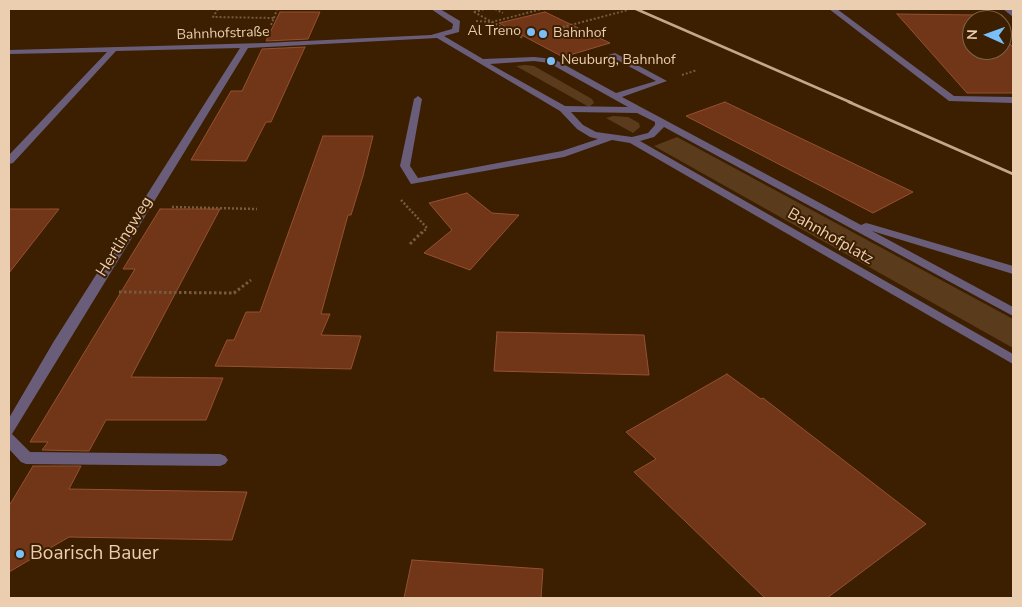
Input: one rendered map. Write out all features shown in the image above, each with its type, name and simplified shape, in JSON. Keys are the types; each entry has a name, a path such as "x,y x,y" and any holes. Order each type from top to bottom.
{"street":[{"path":"435,9 455,21 458,25 456,30 439,36"},
{"path":"833,9 952,99 1013,100"},
{"path":"1006,9 1013,15"},
{"name":"Bahnhofstraße","path":"9,52 245,46 439,36"},
{"name":"Bahnhofplatz","path":"439,36 563,109 580,127 593,135 632,140 651,135 660,126 659,121"},
{"name":"Hertlingweg","path":"9,430 91,292 245,46"},
{"path":"9,161 114,50"},
{"path":"612,55 662,81 616,96"},
{"path":"481,62 534,59 551,61 1013,312"},
{"path":"418,99 405,166 415,182 564,154 609,138"},
{"name":"Bahnhofplatz","path":"563,109 642,110"},
{"name":"Bahnhofplatz","path":"632,140 1013,360"},
{"path":"840,218 1013,270"},
{"path":"9,439 26,458 220,460"}],"path":[{"path":"218,9 213,17 274,18"},
{"path":"264,45 277,9 290,9"},
{"path":"485,9 474,12 523,38"},
{"path":"495,9 503,13"},
{"path":"530,9 534,11"},
{"path":"455,21 492,22 542,9"},
{"path":"555,30 628,10"},
{"path":"405,166 400,199 427,228 410,244"},
{"path":"145,207 257,209"},
{"path":"91,292 234,293 251,280"}],"shaded area":[{"path":"516,66 534,66 592,99 594,103 589,107"},
{"path":"613,116 628,117 639,123 640,127 633,133 606,118"},
{"path":"677,137 1013,319 1013,348 654,146"}],"building":[{"path":"280,12 320,12 308,39 266,41"},
{"name":"Bahnhof","path":"545,12 610,43 563,57 499,23"},
{"path":"897,14 962,15 962,60 1012,60 1013,47 1013,93 967,93"},
{"path":"305,47 271,122 266,122 246,161 191,160 231,91 242,91 262,49"},
{"path":"725,102 913,192 873,213 686,116"},
{"path":"323,136 373,136 351,215 348,215 321,314 330,314 321,335 361,336 351,369 215,366 227,340 234,340 246,312 260,312"},
{"path":"467,193 492,213 519,215 470,270 424,253 452,230 429,203"},
{"path":"9,209 59,209 9,273"},
{"path":"160,209 220,209 131,377 223,378 206,420 106,420 89,451 42,450 48,442 30,442 135,269 123,269"},
{"path":"497,332 644,335 649,375 494,371"},
{"path":"727,374 761,399 763,398 926,524 827,598 765,598 634,472 656,459 626,432"},
{"path":"33,466 81,466 69,489 247,492 232,540 69,537 9,572 9,506"},
{"path":"412,560 543,569 541,598 404,598"}],"railway":[{"path":"636,9 852,103"},
{"path":"849,102 1013,174"}],"place":[{"name":"Al Treno","path":"531,32"},
{"name":"Bahnhof","path":"543,34"},
{"name":"Neuburg, Bahnhof","path":"551,61"},
{"name":"Boarisch Bauer","path":"20,554"}]}
